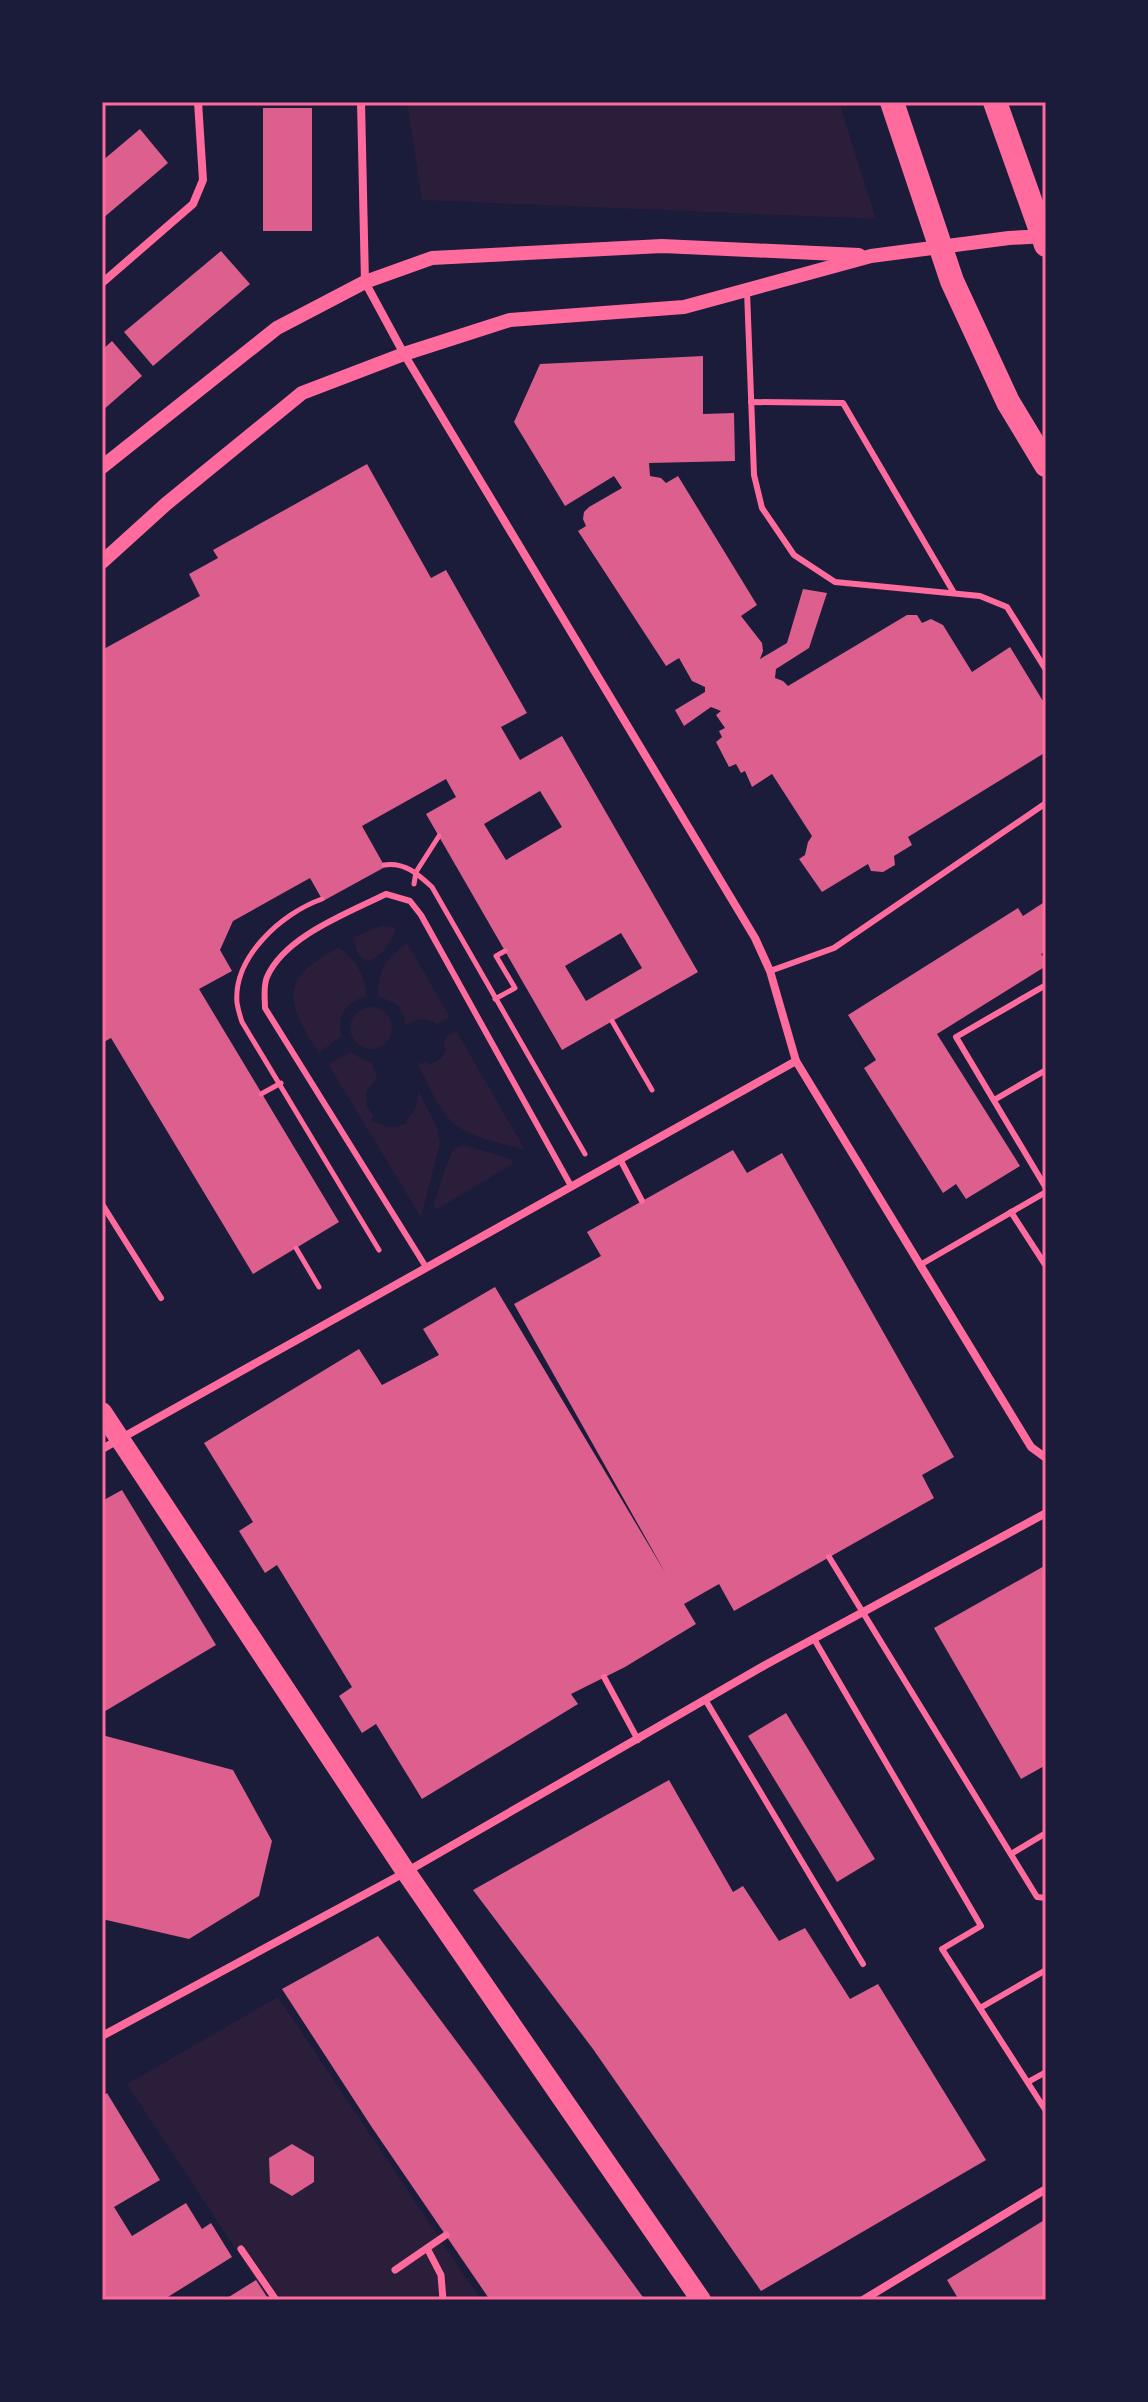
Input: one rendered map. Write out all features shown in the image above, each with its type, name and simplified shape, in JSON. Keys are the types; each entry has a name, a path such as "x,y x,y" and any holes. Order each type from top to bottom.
{"highway":[{"path":"892,102 952,281 1008,402 1046,465"},
{"path":"995,102 1046,245"}],"main road":[{"path":"102,1412 110,1444 701,2300"}],"street":[{"path":"102,283 193,204 203,180 198,102"},
{"path":"361,102 365,282 404,354 755,938 770,971 796,1061 1031,1447 1046,1458"},
{"path":"102,562 166,504 302,393 404,354 510,320 684,307 871,256 1046,236"},
{"path":"102,467 277,328 365,282 432,258 662,246 871,256"},
{"path":"110,1444 796,1061"},
{"path":"102,2036 406,1872 814,1639 1046,1513"},
{"path":"863,2300 1046,2189"},
{"path":"395,2270 446,2235"},
{"path":"427,2248 441,2275 443,2300"},
{"path":"241,2249 276,2300"}],"lane":[{"path":"747,290 754,475 762,508 794,555 835,582 980,596 1007,607 1046,670"},
{"path":"751,402 843,403 954,593"},
{"path":"770,971 834,948 1046,803"},
{"path":"426,1267 265,1008 266,979 277,959 302,938 386,894 410,901 421,915 571,1186"},
{"path":"920,1265 1046,1190 956,1037 1046,985"},
{"path":"994,1100 1046,1070"},
{"path":"620,1159 642,1201"},
{"path":"102,1204 161,1298"},
{"path":"1011,1212 1046,1266"},
{"path":"829,1557 1037,1897 1046,1898"},
{"path":"814,1639 981,1926 942,1949 1046,2111"},
{"path":"604,1677 638,1740"},
{"path":"706,1701 863,1964"},
{"path":"1011,1854 1046,1833"},
{"path":"980,2008 1046,1970"},
{"path":"1028,2082 1046,2072"}],"path":[{"path":"416,872 439,836"},
{"path":"384,865 400,865 416,872 432,887 596,1172"},
{"path":"474,1012 515,988 496,956 505,951"},
{"path":"612,1021 652,1090"},
{"path":"296,1248 319,1287"}],"shaded area":[{"path":"407,102 839,102 876,219 422,200"},
{"path":"380,926 390,926 396,930 384,951 370,961 363,959 357,952 354,937"},
{"path":"407,943 450,1017 437,1024 421,1019 406,1026 398,1005 378,996 385,965"},
{"path":"338,947 358,968 367,996 348,1006 340,1022 341,1036 319,1053 300,1022 294,989 306,969"},
{"path":"371,1007 386,1013 392,1028 386,1043 371,1049 356,1043 350,1028 356,1013"},
{"path":"456,1030 525,1150 461,1129 448,1118 438,1103 418,1064 427,1062 430,1065 441,1058 447,1050 444,1047 445,1038"},
{"path":"351,1052 372,1062 377,1078 366,1091 367,1107 373,1116 371,1120 389,1126 407,1123 416,1107 418,1091 437,1127 440,1143 421,1217 328,1064"},
{"path":"463,1145 511,1159 514,1163 439,1208 434,1208 452,1152"},
{"path":"278,1997 481,2300 269,2300 127,2084"}],"building":[{"path":"263,108 312,108 312,231 263,231"},
{"path":"140,129 168,163 102,219 102,161"},
{"path":"221,251 250,284 153,366 124,332"},
{"path":"112,341 142,376 102,411 102,350"},
{"path":"703,356 703,414 734,413 735,461 649,463 650,476 661,478 666,483 678,476 757,605 741,616 762,643 760,659 787,643 803,589 827,593 809,648 776,669 775,678 788,686 907,615 917,615 922,623 931,619 943,625 972,672 1010,647 1046,706 1046,752 908,837 912,845 894,856 895,865 883,872 871,871 868,864 822,892 799,859 805,855 812,836 772,774 752,787 745,771 741,773 736,764 729,767 716,742 722,737 719,731 725,728 716,715 721,711 711,707 684,726 675,710 705,692 705,687 692,681 679,658 666,666 578,531 586,526 584,512 589,507 622,488 614,476 565,506 514,422 540,364"},
{"path":"367,464 431,578 446,570 527,713 501,727 520,760 562,736 698,972 562,1050 426,814 456,797 446,779 362,826 385,867 323,901 310,878 233,921 220,950 232,971 199,989 339,1222 253,1274 111,1038 102,1043 102,768 105,766 102,762 102,650 200,596 189,574 218,558 213,550","holes":["540,791 562,827 506,860 484,824","621,933 642,968 586,1001 565,966"]},
{"path":"1046,901 1046,951 1041,954 1046,966 937,1034 1020,1166 966,1199 956,1184 943,1193 864,1068 876,1060 848,1015 1018,908 1023,916"},
{"path":"733,1150 747,1173 782,1153 954,1457 922,1475 934,1498 734,1611 719,1584 684,1604 696,1624 625,1667 571,1694 578,1704 422,1799 376,1724 362,1733 339,1696 352,1687 277,1565 265,1573 239,1531 253,1522 204,1443 359,1349 382,1385 439,1355 423,1329 495,1287 666,1574 514,1304 601,1256 587,1232"},
{"path":"122,1490 216,1645 102,1713 102,1501"},
{"path":"1046,1565 1046,1765 1021,1779 934,1628"},
{"path":"786,1713 875,1859 837,1882 748,1736"},
{"path":"102,1735 233,1770 272,1841 259,1896 189,1939 102,1919"},
{"path":"669,1780 733,1892 743,1886 779,1941 805,1928 850,1999 878,1984 986,2160 761,2291 593,2049 473,1890"},
{"path":"378,1936 645,2300 490,2300 282,1989"},
{"path":"107,2093 160,2180 114,2207 132,2236 186,2203 202,2229 211,2223 232,2257 163,2300 102,2300 102,2096"},
{"path":"292,2144 314,2157 314,2182 292,2196 270,2183 269,2158"},
{"path":"1046,2219 1046,2300 959,2300 947,2280"},
{"path":"256,2280 269,2300 224,2300"}]}
